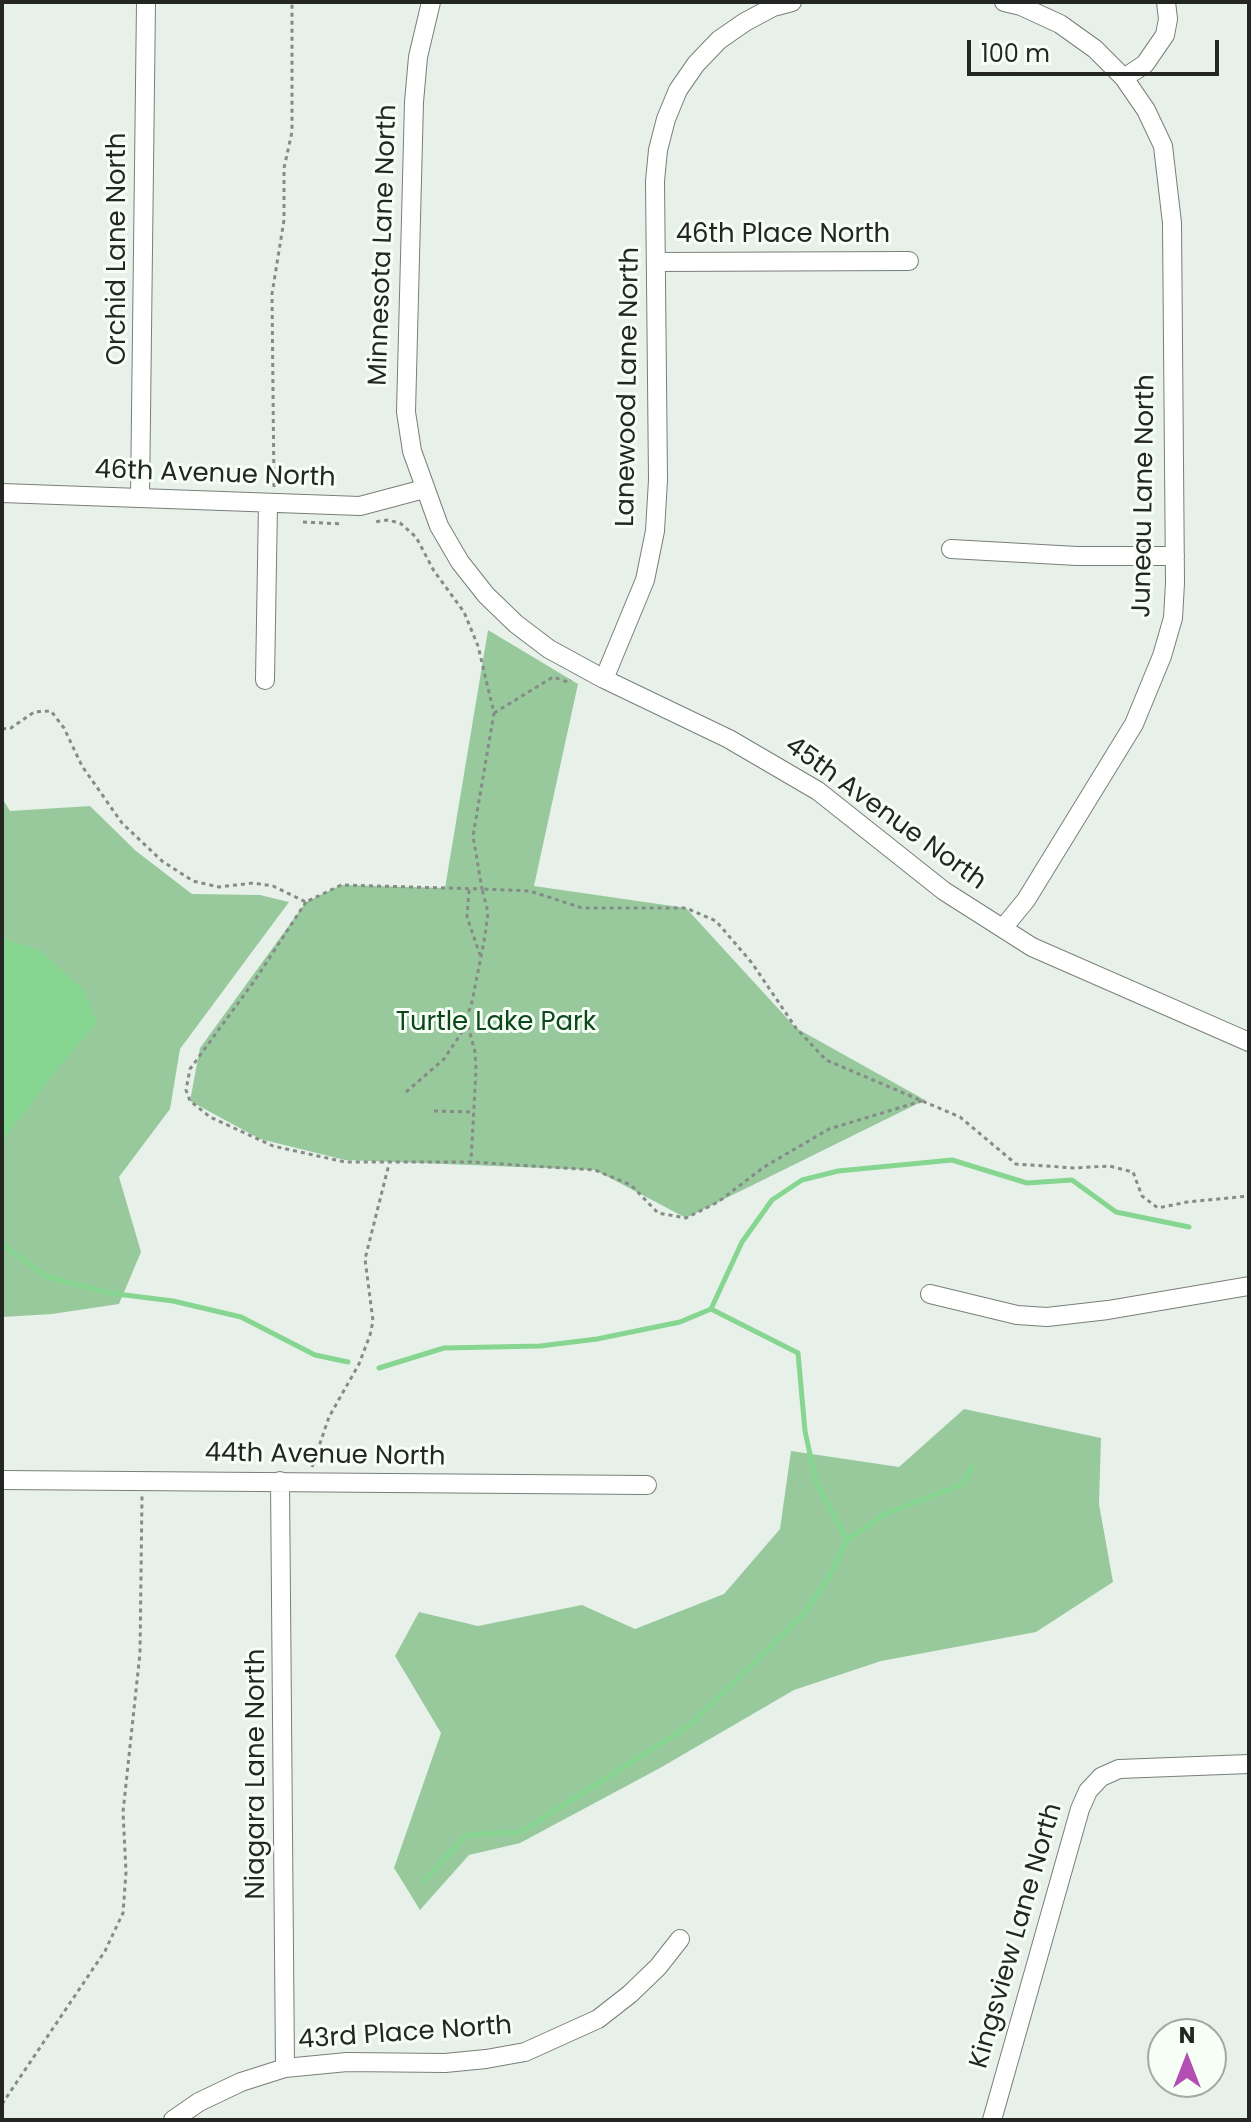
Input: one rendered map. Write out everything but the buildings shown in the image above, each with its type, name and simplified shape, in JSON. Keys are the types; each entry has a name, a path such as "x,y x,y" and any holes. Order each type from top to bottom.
{"street":[{"name":"Orchid Lane North","path":"140,497 146,2"},
{"name":"Minnesota Lane North","path":"424,489 412,451 406,412 406,374 414,102 418,57 431,2"},
{"name":"Lanewood Lane North","path":"604,679 645,580 655,531 658,480 655,181 658,150 666,119 678,90 696,64 719,40 773,7 792,2"},
{"name":"Juneau Lane North","path":"1003,928 1026,900 1134,724 1162,656 1173,618 1175,556 1169,185 1163,146 1146,110 1124,78 1095,49 1060,24 1021,6 1004,2"},
{"path":"1124,78 1145,64 1165,35 1168,19 1166,2"},
{"name":"46th Place North","path":"657,262 909,261"},
{"name":"46th Avenue North","path":"2,493 360,506 424,489"},
{"name":"45th Avenue North","path":"424,489 439,526 460,562 486,595 516,624 549,649 786,771 839,807 944,891 1032,947 1249,1042"},
{"path":"265,680 275,504"},
{"path":"951,549 1063,555 1175,556"},
{"path":"930,1294 1017,1315 1047,1317 1249,1286"},
{"name":"44th Avenue North","path":"2,1480 647,1485"},
{"name":"Niagara Lane North","path":"280,1481 285,2068"},
{"name":"Kingsview Lane North","path":"992,2120 1075,1824 1088,1791 1101,1777 1119,1769 1249,1764"},
{"name":"43rd Place North","path":"285,2068 347,2062 445,2063 525,2052 598,2019 658,1967 680,1939"},
{"path":"173,2120 199,2102 241,2082 285,2068"}],"path":[{"path":"292,2 292,132 284,168 284,220 272,294 275,504 299,522 351,524"},
{"path":"363,524 387,520 400,523 416,537 434,571 464,612 478,646 494,713 473,836 488,912 466,1018 462,1032 444,1059 406,1092"},
{"path":"494,713 553,677 568,682 586,669"},
{"path":"2,729 11,728 34,712 51,711 64,728 82,766 122,823 162,861 193,881 219,887 253,883 273,886 306,902"},
{"path":"925,1100 829,1129 764,1167 718,1202 686,1218 658,1213 631,1185 595,1170 471,1162 345,1162 273,1146 210,1117 190,1101 186,1090 190,1069 255,980 306,902 341,885 530,891 582,908 686,908 716,921 752,963 796,1028 826,1060 925,1100 960,1117 1016,1164 1075,1168 1109,1166 1133,1172 1142,1196 1158,1208 1249,1196"},
{"path":"469,889 467,917 480,955"},
{"path":"466,1018 475,1052 471,1162"},
{"path":"434,1111 474,1112"},
{"path":"307,1480 329,1417 359,1364 370,1335 373,1321 365,1259 389,1164"},
{"path":"2,2104 105,1951 123,1913 126,1872 123,1812 140,1653 142,1480"}],"green space":[{"name":"Turtle Lake Park","path":"488,630 578,684 534,886 686,908 796,1028 925,1100 686,1218 595,1170 345,1160 260,1139 190,1101 200,1048 306,902 341,885 445,888"},
{"path":"2,798 10,811 90,806 136,851 192,894 260,895 289,902 180,1049 170,1109 119,1177 141,1252 119,1304 52,1314 2,1317"},
{"path":"964,1409 1101,1438 1099,1504 1113,1582 1036,1632 881,1661 794,1690 660,1768 520,1843 469,1855 420,1910 394,1868 441,1733 395,1656 419,1612 478,1626 582,1605 635,1629 724,1594 780,1529 791,1451 899,1467"}],"shaded area":[{"path":"2,938 39,950 83,989 97,1023 53,1074 2,1142"}],"waterway":[{"path":"379,1368 444,1348 540,1346 597,1339 680,1322 711,1309 742,1242 772,1200 802,1180 838,1171 952,1160 1027,1183 1072,1180 1116,1212 1189,1227"},
{"path":"2,1245 48,1277 109,1293 173,1301 241,1317 315,1355 348,1362"},
{"path":"425,1880 466,1835 521,1832 690,1725 803,1615 829,1577 847,1540 816,1482 805,1431 798,1353 711,1309"},
{"path":"847,1540 885,1514 963,1484 972,1467"}]}
